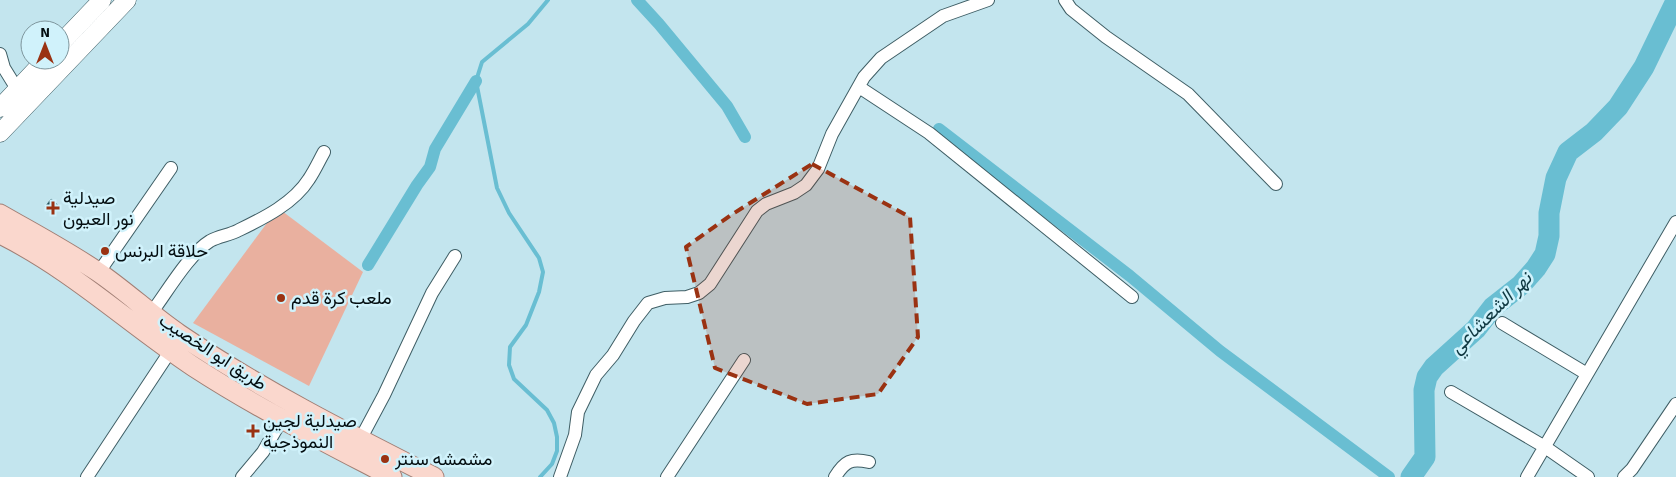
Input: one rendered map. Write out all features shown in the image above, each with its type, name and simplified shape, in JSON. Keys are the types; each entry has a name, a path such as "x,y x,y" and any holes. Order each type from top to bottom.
{"main road":[{"path":"70,34 102,0"},
{"path":"0,134 127,0"},
{"path":"0,108 35,70"},
{"name":"طريق ابو الخصيب","path":"0,214 99,272 178,333 250,379 360,440 434,477"},
{"name":"طريق ابو الخصيب","path":"0,234 38,255 65,273 193,366 282,419 392,477"},
{"path":"240,395 250,379"}],"street":[{"path":"560,477 575,435 578,412 596,376 648,304 665,298 687,297 700,293 710,284 757,212 766,204 794,193 806,185 818,169 832,134 864,77 881,58 943,16 988,0"},
{"path":"1064,0 1071,9 1106,37 1188,94 1276,184"},
{"path":"0,54 4,68 17,89"},
{"path":"859,87 929,133 1132,297"},
{"path":"152,312 186,264 209,242 259,221 295,196 309,180 324,152"},
{"path":"99,272 172,168"},
{"path":"1527,477 1676,222"},
{"path":"360,440 432,293 455,256"},
{"path":"1502,323 1587,374"},
{"path":"87,477 171,350"},
{"path":"666,477 744,360"},
{"path":"1450,392 1545,447 1588,477"},
{"path":"1624,477 1632,469 1676,404"},
{"path":"242,477 263,452 282,419"},
{"path":"835,477 850,460 869,462"}],"highlighted area":[{"path":"812,164 910,217 918,337 878,394 807,404 715,368 686,247 731,215"}],"shaded area":[{"name":"ملعب كرة قدم","path":"278,208 363,272 309,386 193,323"}],"building":[{"path":"51,199 57,204 52,211 45,207"}],"waterway":[{"path":"540,477 552,464 557,451 554,423 547,410 514,379 509,365 510,347 526,325 539,292 543,272 539,258 509,213 497,188 476,81 482,62 528,24 548,0"},
{"path":"637,0 727,106 745,137"},
{"name":"نهر الشعشاعي","path":"1411,477 1425,457 1424,390 1427,377 1434,367 1476,329 1493,307 1521,285 1536,268 1545,254 1549,236 1549,213 1556,178 1568,152 1594,132 1618,107 1644,67 1676,1"},
{"path":"368,265 430,167 435,149 476,81"},
{"path":"939,129 1130,276 1220,351 1389,477"}],"place":[{"name":"صيدلية نور العيون","path":"53,208"},
{"name":"حلاقة البرنس","path":"105,251"},
{"name":"ملعب كرة قدم","path":"281,298"},
{"name":"صيدلية لجين النموذجية","path":"253,431"},
{"name":"مشمشه سنتر","path":"385,459"}]}
